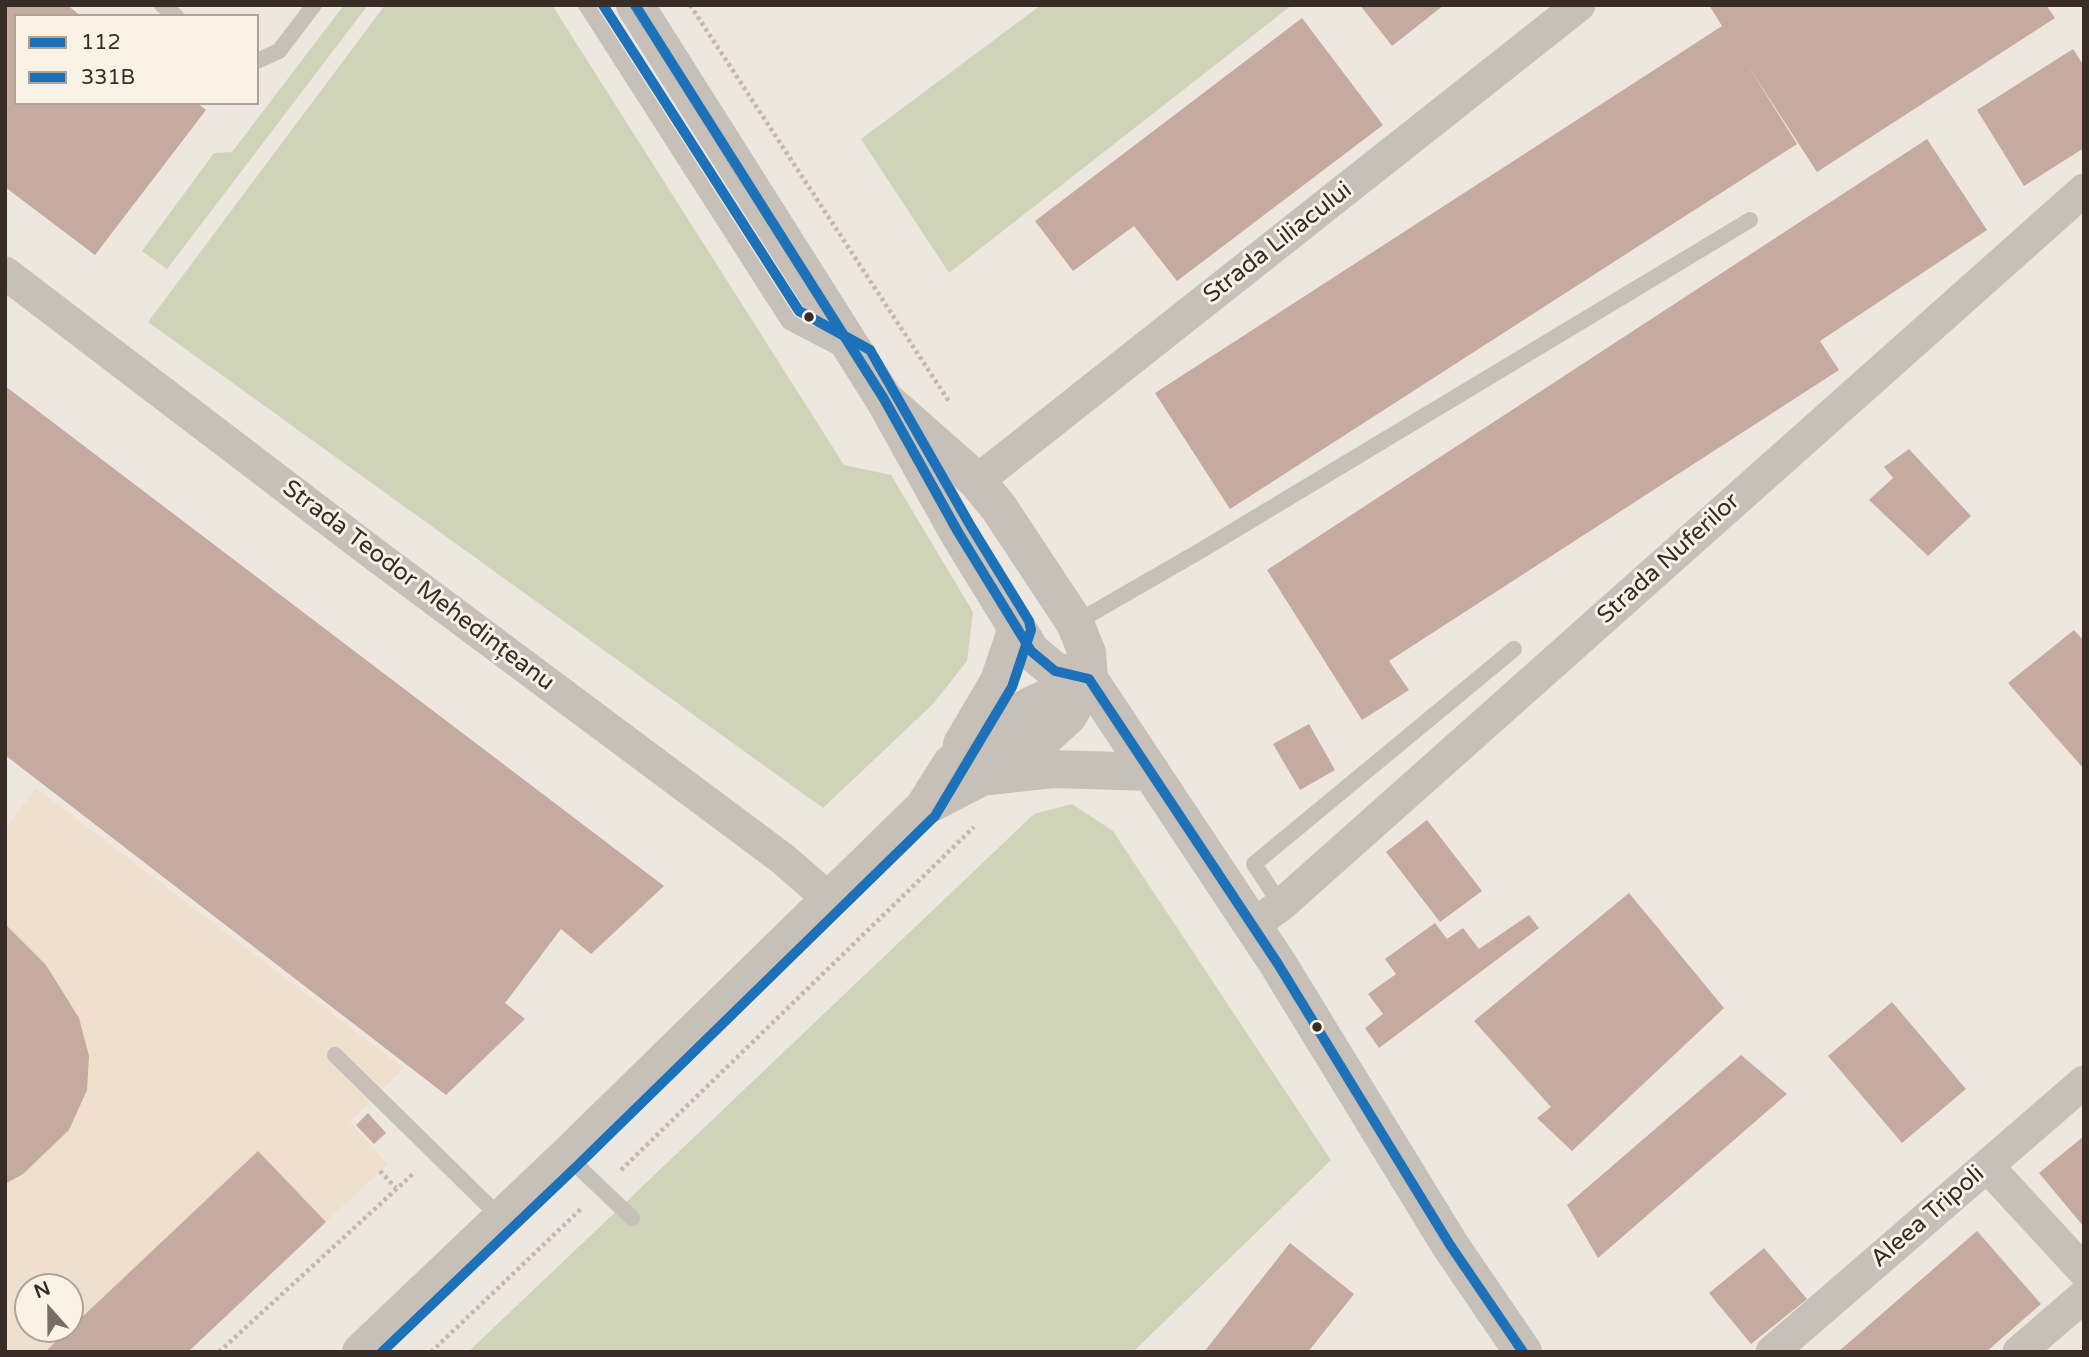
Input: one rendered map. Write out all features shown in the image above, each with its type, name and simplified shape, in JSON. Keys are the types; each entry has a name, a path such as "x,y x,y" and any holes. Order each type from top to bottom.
{"street":[{"name":"Strada Liliacului","path":"976,481 1579,5"},
{"path":"640,7 884,399 958,532 1031,651 1055,671 1089,679"},
{"name":"Strada Nuferilor","path":"1267,916 2084,190"},
{"name":"Strada Teodor Mehedințeanu","path":"5,273 374,554 783,859 829,899"},
{"path":"884,399 976,481 999,508 1075,623 1087,653 1089,679 1151,772 1267,916 1317,1024 1450,1245 1523,1352"},
{"path":"965,771 1017,628"},
{"path":"361,1352 567,1156 924,807 965,771 995,726 1032,705 1089,679"},
{"path":"965,771 1053,769 1151,772"},
{"name":"Aleea Tripoli","path":"1774,1351 2084,1082"},
{"path":"1987,1166 2084,1271"},
{"path":"2019,1352 2084,1296"}],"lane":[{"path":"259,60 279,51 314,5"},
{"path":"586,5 789,322 859,358"},
{"path":"1075,623 1200,551 1750,220"},
{"path":"1267,916 1254,864 1514,649"},
{"path":"335,1055 501,1218"},
{"path":"567,1156 632,1218"}],"path":[{"path":"430,1352 602,1189 975,826"},
{"path":"380,1171 396,1188"},
{"path":"219,1352 414,1171"}],"green space":[{"path":"344,5 368,5 167,269 142,251 214,153 232,152"},
{"path":"385,5 552,5 844,465 891,475 973,612 967,661 933,704 823,808 148,322"},
{"path":"1041,5 1292,5 949,273 861,139"},
{"path":"1072,804 1113,831 1331,1160 1133,1352 468,1352 1034,814"}],"shaded area":[{"path":"36,788 404,1068 350,1122 388,1164 326,1222 258,1151 84,1315 84,1273 14,1273 14,1343 54,1343 45,1352 5,1352 5,829"}],"building":[{"path":"5,5 67,5 78,14 14,14 14,105 200,105 206,110 95,255 5,187"},
{"path":"1360,5 1444,5 1392,46"},
{"path":"1709,5 2046,5 2055,18 1817,172 1747,64 1797,144 1230,509 1155,393 1722,26"},
{"path":"1302,18 1383,125 1177,281 1134,226 1073,271 1035,221"},
{"path":"2073,49 2084,66 2084,148 2024,186 1977,110"},
{"path":"1927,139 1987,230 1820,341 1839,370 1389,661 1409,690 1362,720 1267,570"},
{"path":"5,386 664,886 591,954 561,929 505,1003 525,1019 446,1095 5,755"},
{"path":"1909,449 1971,516 1928,556 1869,500 1893,478 1884,467"},
{"path":"2074,630 2084,641 2084,769 2008,683"},
{"path":"1309,724 1335,770 1300,790 1273,744"},
{"path":"1427,820 1482,891 1440,922 1386,852"},
{"path":"1629,893 1724,1008 1572,1151 1537,1118 1551,1107 1474,1021"},
{"path":"1529,915 1539,928 1379,1048 1365,1028 1383,1014 1368,994 1396,974 1385,959 1435,923 1447,939 1463,928 1479,949"},
{"path":"5,924 46,965 79,1018 89,1056 87,1090 69,1130 23,1174 5,1184"},
{"path":"1892,1002 1966,1089 1902,1143 1828,1056"},
{"path":"1741,1055 1787,1094 1598,1258 1567,1205"},
{"path":"368,1113 386,1133 374,1144 356,1125"},
{"path":"2084,1136 2084,1227 2039,1173"},
{"path":"258,1151 326,1222 188,1352 45,1352 55,1343 84,1343 84,1315"},
{"path":"1977,1231 2041,1304 1986,1352 1838,1352"},
{"path":"1290,1243 1354,1294 1308,1352 1204,1352"},
{"path":"1764,1248 1807,1299 1751,1344 1709,1293"}],"transit line":[{"name":"331B","path":"382,1352 577,1166 935,816 1012,687 1031,630 1029,621 970,525 870,350 799,311 603,5"},
{"name":"112","path":"635,5 884,399 958,532 1031,651 1055,671 1089,679 1278,964 1450,1245 1523,1352"}]}
